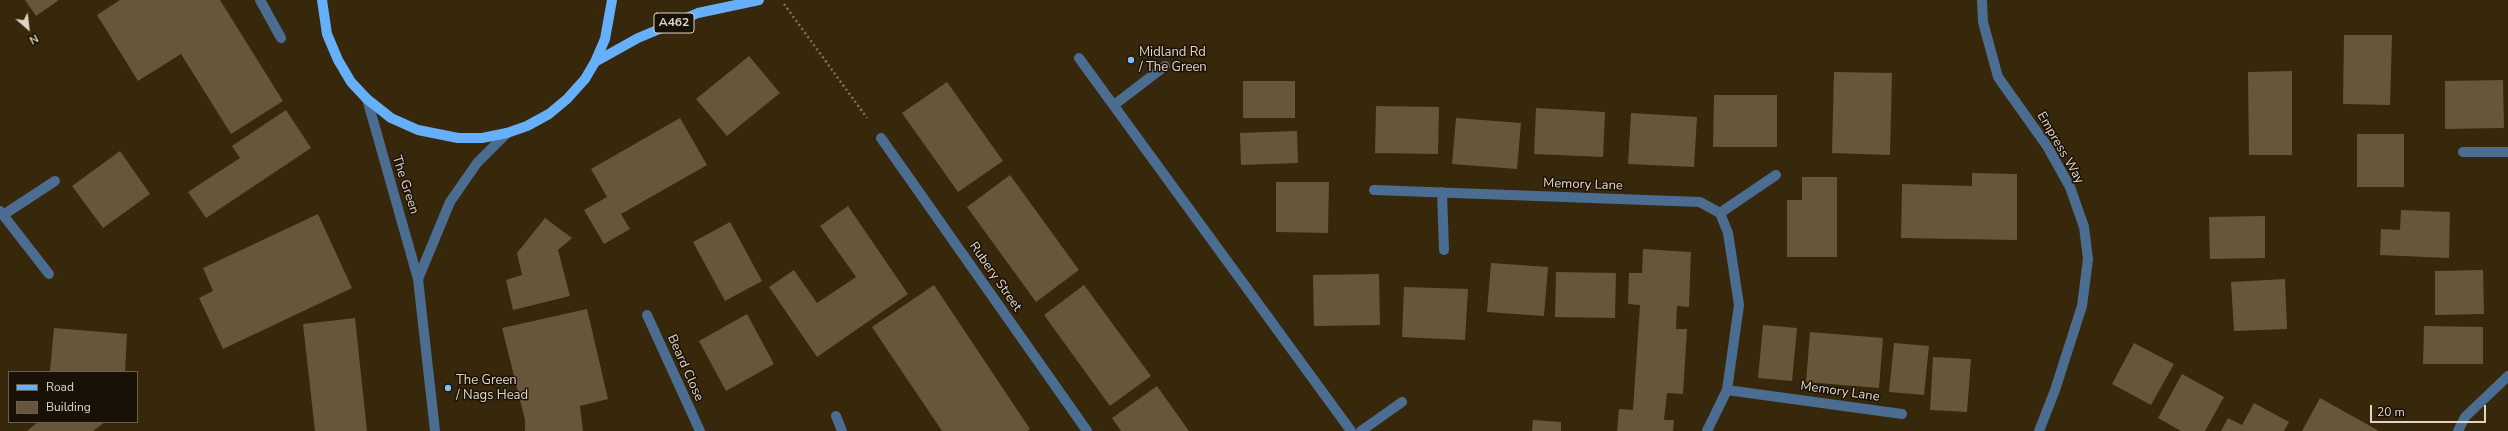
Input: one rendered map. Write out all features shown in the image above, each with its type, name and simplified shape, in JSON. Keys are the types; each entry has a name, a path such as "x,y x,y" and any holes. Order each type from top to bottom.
{"main road":[{"path":"322,0 327,34 338,60 351,82 367,99 391,118 418,130 458,138 507,133 527,126 549,114 567,98 585,79 595,62 605,39 612,0"},
{"name":"A462","path":"595,62 638,38 698,13 759,0"}],"street":[{"path":"260,0 281,38"},
{"name":"Empress Way","path":"1982,0 1983,22 1998,77 2047,146 2070,188 2084,227 2088,259 2082,306 2055,390 2038,431"},
{"path":"1079,58 1351,431"},
{"path":"1114,105 1165,66"},
{"name":"The Green","path":"367,99 418,279 435,431"},
{"name":"The Green","path":"418,279 450,202 477,163 507,133"},
{"name":"Rubery Street","path":"881,138 1088,431"},
{"path":"2463,152 2508,152"},
{"path":"1707,431 1727,390 1739,305 1728,233 1720,214 1776,175"},
{"path":"49,274 2,213 55,182"},
{"name":"Memory Lane","path":"1374,190 1700,202 1720,214"},
{"path":"1442,192 1444,250"},
{"name":"Beard Close","path":"647,315 700,431"},
{"path":"2458,431 2465,417 2508,376"},
{"name":"Memory Lane","path":"1727,390 1902,414"},
{"path":"1361,431 1402,402"},
{"path":"836,416 842,431"}],"path":[{"path":"781,0 881,138"}],"building":[{"path":"25,0 59,0 36,16"},
{"path":"120,0 220,0 283,101 231,134 181,54 138,81 97,15"},
{"path":"2344,35 2392,35 2390,105 2343,104"},
{"path":"749,56 780,93 727,136 696,99"},
{"path":"2292,71 2292,155 2249,155 2248,72"},
{"path":"1834,72 1892,73 1890,155 1832,153"},
{"path":"2503,80 2504,128 2445,129 2445,81"},
{"path":"1243,81 1295,81 1295,118 1243,118"},
{"path":"947,82 1003,161 958,192 902,113"},
{"path":"1714,95 1777,95 1777,147 1713,147"},
{"path":"1376,106 1439,107 1438,154 1375,153"},
{"path":"1536,108 1605,112 1603,157 1534,154"},
{"path":"286,110 311,148 206,218 188,192 240,158 232,146"},
{"path":"1631,113 1697,117 1694,167 1628,164"},
{"path":"680,118 707,165 621,214 630,229 604,244 584,210 607,197 591,169"},
{"path":"1456,118 1521,123 1517,169 1452,164"},
{"path":"1297,131 1298,163 1241,165 1240,133"},
{"path":"2357,134 2404,134 2404,187 2357,187"},
{"path":"120,151 150,194 103,228 72,186"},
{"path":"1972,173 2017,174 2017,240 1901,238 1902,184 1972,186"},
{"path":"1010,175 1079,270 1036,302 967,207"},
{"path":"1802,177 1837,177 1837,257 1787,257 1787,200 1802,200"},
{"path":"1276,182 1329,182 1328,233 1276,232"},
{"path":"848,206 908,294 817,357 769,287 794,270 817,303 856,277 820,226"},
{"path":"2401,210 2450,212 2449,258 2380,255 2381,229 2400,230"},
{"path":"318,214 352,288 223,349 199,298 213,291 203,268"},
{"path":"2265,216 2265,258 2210,259 2209,217"},
{"path":"545,218 572,238 558,250 570,296 513,310 506,280 522,275 517,253"},
{"path":"730,222 762,281 725,301 693,242"},
{"path":"1643,249 1691,252 1689,307 1677,306 1676,329 1687,329 1683,394 1667,393 1664,420 1674,420 1673,431 1617,431 1619,409 1633,410 1640,305 1628,304 1629,273 1642,273"},
{"path":"1491,263 1548,267 1544,316 1487,312"},
{"path":"2483,270 2484,314 2435,315 2435,271"},
{"path":"1556,272 1616,273 1615,318 1555,317"},
{"path":"1379,274 1380,325 1314,326 1313,275"},
{"path":"2285,279 2287,329 2234,331 2231,282"},
{"path":"934,285 1030,429 1027,431 942,431 872,327"},
{"path":"1084,285 1151,376 1110,406 1044,315"},
{"path":"1404,287 1468,289 1465,340 1402,337"},
{"path":"587,309 608,399 580,406 583,431 525,431 525,420 502,328"},
{"path":"747,314 774,364 726,391 699,341"},
{"path":"355,318 367,431 315,431 303,324"},
{"path":"1763,325 1797,328 1792,381 1758,378"},
{"path":"2424,326 2483,327 2483,364 2423,364"},
{"path":"54,328 127,334 125,371 50,371"},
{"path":"1810,332 1883,338 1879,388 1806,382"},
{"path":"1894,343 1929,346 1924,395 1889,392"},
{"path":"2134,343 2174,364 2151,405 2112,384"},
{"path":"1933,357 1971,359 1967,412 1930,410"},
{"path":"2182,374 2224,397 2205,431 2181,431 2158,418"},
{"path":"1157,386 1189,431 1121,431 1112,418"},
{"path":"2320,398 2372,427 2379,431 2302,431"},
{"path":"2254,403 2289,422 2284,431 2221,431 2228,418 2242,425"},
{"path":"1533,420 1561,422 1561,431 1532,431"},
{"path":"37,423 104,423 93,431 27,431"}],"place":[{"name":"Midland Rd / The Green","path":"1131,60"},
{"name":"The Green / Nags Head","path":"448,388"}]}
